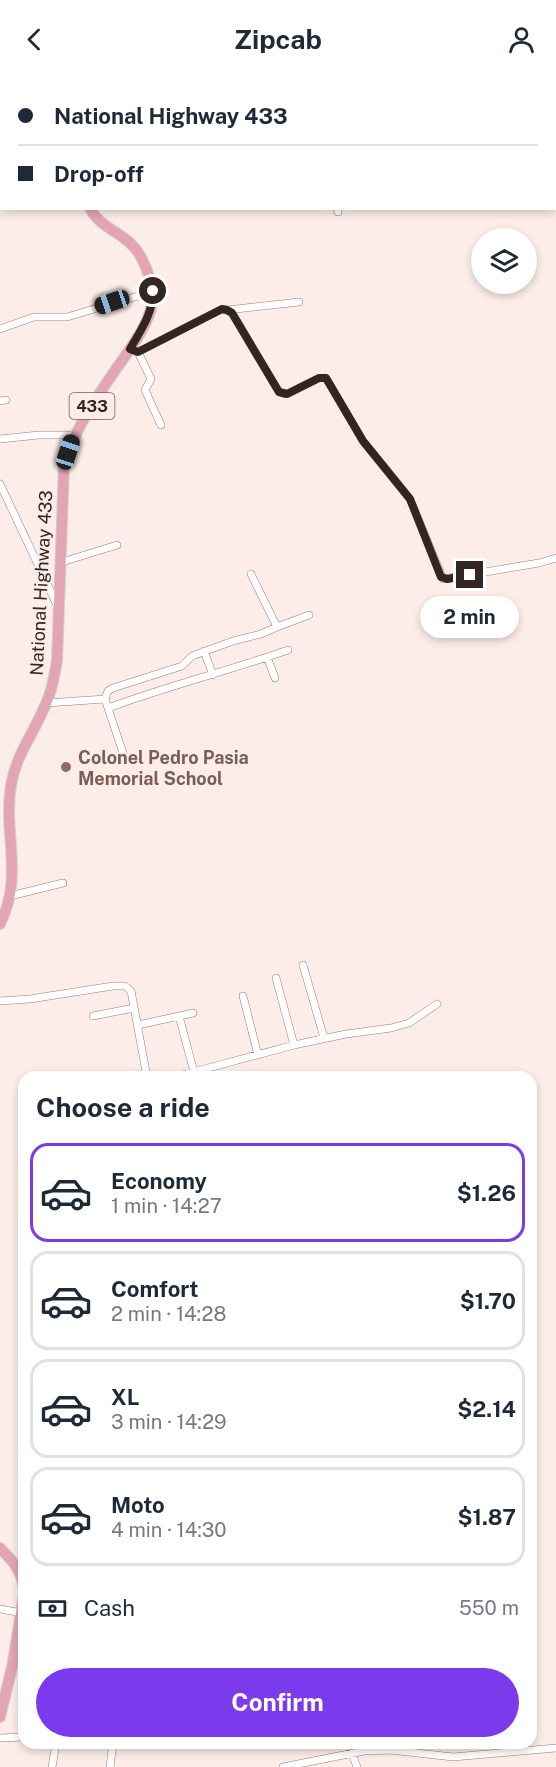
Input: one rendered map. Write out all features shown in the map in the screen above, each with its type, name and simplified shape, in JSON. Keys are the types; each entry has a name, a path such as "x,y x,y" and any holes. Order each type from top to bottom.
{"main road":[{"path":"91,210 99,221 129,240 138,251 150,278 153,297"},
{"name":"National Highway 433","path":"0,924 10,896 13,874 11,787 15,766 47,704 57,661 64,465 74,435 134,350 148,318 153,297"},
{"path":"0,1548 18,1568"},
{"path":"0,1717 18,1647"}],"street":[{"path":"0,329 34,317 67,317 138,296 153,297"},
{"path":"161,424 145,390 151,379 134,350 222,309 299,302"},
{"path":"227,310 232,313 279,392 287,394 319,378 326,378 363,441 410,499 441,577 447,579 556,558"},
{"path":"0,439 39,435 74,435"},
{"path":"0,484 59,610"},
{"path":"59,563 117,545"},
{"path":"251,574 277,627"},
{"path":"124,756 105,699 108,691 182,666 192,656 233,640 261,634 309,615"},
{"path":"108,708 150,692 213,675 288,650"},
{"path":"204,651 213,675"},
{"path":"267,657 275,678"},
{"path":"47,704 105,699"},
{"path":"10,896 63,883"},
{"path":"303,964 324,1038"},
{"path":"276,978 294,1045"},
{"path":"0,1001 125,986 131,991 146,1071"},
{"path":"243,996 258,1054"},
{"path":"198,1071 324,1038 409,1023 438,1004"},
{"path":"93,1016 134,1008"},
{"path":"138,1025 193,1012"},
{"path":"179,1016 194,1071"},
{"path":"0,1609 18,1612"},
{"path":"0,1738 18,1737"},
{"path":"283,1767 352,1753 391,1750 453,1757 556,1748"},
{"path":"52,1767 55,1749"},
{"path":"110,1767 112,1749"},
{"path":"352,1753 357,1767"}],"place":[{"name":"Colonel Pedro Pasia Memorial School","path":"66,767"}],"route":[{"path":"153,291 148,318 130,349 138,352 222,309 232,313 279,392 287,394 319,378 326,378 363,441 410,499 441,577 447,579 470,575"}]}
